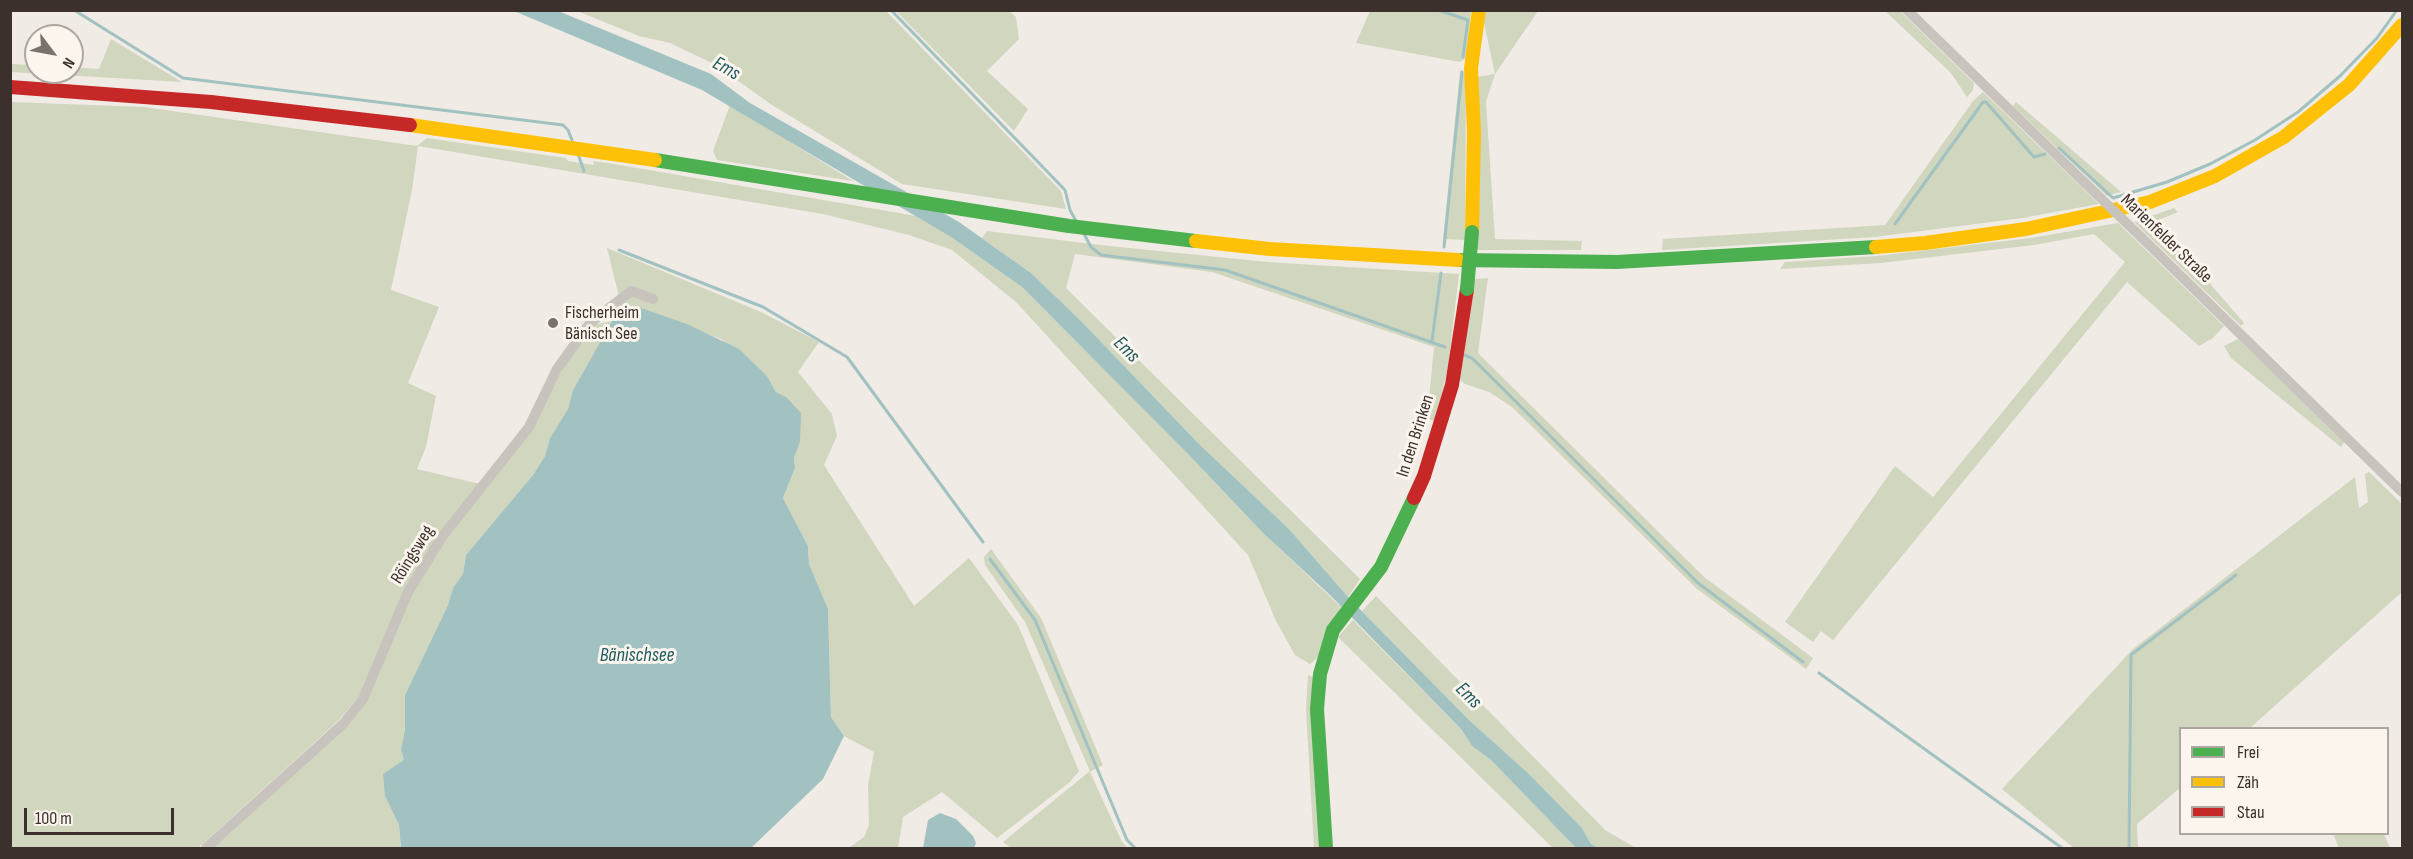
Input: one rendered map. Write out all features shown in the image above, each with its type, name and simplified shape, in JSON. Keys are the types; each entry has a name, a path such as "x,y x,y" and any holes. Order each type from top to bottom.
{"main road":[{"name":"In den Brinken","path":"1326,849 1317,709 1320,674 1331,636 1341,617 1359,598 1382,567 1424,476 1452,385 1467,289 1472,232 1474,132 1471,68 1479,10"},
{"path":"10,87 334,114 560,145 1013,218 1270,249 1374,256 1617,262 1874,247 2026,229 2150,202 2194,186 2246,160 2284,137 2328,104 2368,66 2403,25"}],"street":[{"name":"Marienfelder Straße","path":"1907,10 2403,492"},
{"name":"Röingsweg","path":"206,849 343,724 363,699 408,592 442,537 530,427 557,369 590,323 631,291 653,299"}],"green space":[{"path":"1471,10 1467,57 1460,62 1356,43 1370,11"},
{"path":"577,11 886,11 1061,191 1066,209 902,184 772,105 716,65 670,43 639,36"},
{"path":"896,11 1009,11 1016,17 1019,39 987,71 1028,109 1014,131"},
{"path":"1485,11 1538,11 1495,74 1484,23"},
{"path":"1885,11 1900,11 1974,83 1973,90 1967,97 1951,73"},
{"path":"111,39 182,82 84,76 84,68 99,69"},
{"path":"11,64 24,65 24,73 11,72"},
{"path":"1460,71 1466,74 1465,240 1443,239"},
{"path":"1495,74 1486,102 1495,239 1582,241 1581,250 1477,250 1477,77"},
{"path":"1983,92 2099,204 2022,218 1875,237 1662,250 1663,239 1885,225 1973,101"},
{"path":"11,102 144,107 417,146 427,138 566,158 568,161 594,165 593,161 614,164 916,216 951,237 1022,287 1263,533 1341,607 1318,657 1310,664 1295,655 1276,621 1248,555 1016,302 952,250 909,235 823,214 418,146 412,190 391,290 439,307 408,383 436,396 426,447 417,469 480,484 440,534 359,696 339,720 198,848 11,848"},
{"path":"2016,102 2121,192 2107,196 2013,106"},
{"path":"730,105 853,181 717,160 713,151"},
{"path":"2174,208 2178,212 2156,221 2244,323 2241,326 2134,222"},
{"path":"2118,223 2224,326 2213,338 2199,346 2127,282 1833,640 1821,631 1813,642 1785,622 1895,466 1933,497 2125,262 2094,234 2034,245 1881,263 1780,269 1785,262 1876,256 2031,238"},
{"path":"987,231 1267,262 1459,274 1448,366 1436,421 1427,419 1434,347 1212,272 1075,254 1066,288 1360,579 1348,597 1289,529 1199,444 1080,320 1031,273 982,238"},
{"path":"607,248 761,312 819,342 798,372 832,414 837,436 824,465 914,606 969,558 1018,625 1079,771 1070,782 997,838 942,792 903,817 898,848 850,847 864,837 869,825 868,786 874,752 844,736 831,717 828,609 809,564 808,546 783,498 795,468 794,458 800,442 786,397 776,392 767,376 721,339 638,307 622,309"},
{"path":"1488,278 1478,353 1704,577 1813,658 1806,669 1697,589 1512,407 1489,392 1465,384 1457,377 1474,279"},
{"path":"612,321 573,390 568,409 550,438 545,456 533,475 466,555 463,574 453,588 448,605 405,695 405,729 401,750 404,760 385,796 399,825 401,848 211,848 346,726 412,593 445,539 532,429 570,355 593,325"},
{"path":"2238,339 2345,441 2341,447 2231,358 2224,346"},
{"path":"2369,472 2402,504 2402,592 2251,727 2179,727 2179,789 2137,824 2138,848 2074,848 2002,789 2133,649 2355,477 2359,508 2368,502 2365,474"},
{"path":"991,549 1041,618 1103,765 1090,772 1122,842 1128,848 1011,848 1003,842 1090,771 1025,622 985,565 984,557"},
{"path":"1376,596 1605,830 1636,848 1599,848 1591,844 1582,828 1529,774 1469,720 1362,611"},
{"path":"1353,620 1461,729 1472,746 1491,760 1576,848 1553,848 1338,637"},
{"path":"1308,675 1315,678 1321,848 1314,848 1306,709"},
{"path":"2384,835 2390,848 2339,848 2334,836"}],"water":[{"path":"514,11 558,11 711,74 750,103 959,222 1031,273 1080,320 1199,444 1289,529 1348,597 1469,720 1529,774 1582,828 1591,844 1599,848 1576,848 1491,760 1472,746 1461,729 1331,596 1263,533 1022,287 951,237 702,90"},
{"name":"Bänischsee","path":"638,307 687,324 739,349 767,376 776,392 786,397 801,413 800,442 794,458 795,468 783,498 808,546 809,564 828,609 831,717 844,736 823,779 751,848 401,848 399,825 385,796 383,774 404,760 401,750 405,729 405,695 448,605 453,588 463,574 466,555 533,475 545,456 550,438 568,409 573,390 612,321 622,309"},
{"path":"940,813 956,819 973,836 976,843 974,848 923,848 928,820"}],"waterway":[{"path":"74,10 183,78 563,125 572,140"},
{"path":"891,10 1065,190 1070,210 1076,221"},
{"path":"1438,10 1468,20 1463,57"},
{"path":"2059,148 2113,198 2167,182 2210,164 2255,140 2298,112 2340,76 2377,38 2397,10"},
{"path":"1444,247 1462,72"},
{"path":"1895,224 1983,102 1986,102 2034,157 2045,154"},
{"path":"578,154 584,171"},
{"path":"1084,234 1091,247 1101,255 1225,270 1445,347"},
{"path":"619,250 763,307 847,357 983,542"},
{"path":"1432,341 1441,273"},
{"path":"1465,355 1473,359 1698,583 1803,662"},
{"path":"990,559 1035,620 1127,840 1135,848"},
{"path":"2129,848 2131,655 2236,575"},
{"path":"1819,673 2062,848"}],"traffic: fast":[{"path":"655,160 1069,226 1196,241"},
{"path":"1467,289 1472,232"},
{"path":"1458,260 1617,262 1876,247"},
{"path":"1326,848 1317,709 1320,674 1333,630 1381,567 1414,498"}],"traffic: slow":[{"path":"1472,232 1474,132 1471,68 1479,10"},
{"path":"1876,247 1925,243 2026,229 2150,202 2215,176 2284,137 2349,85 2402,25"},
{"path":"410,125 655,160"},
{"path":"1196,241 1270,249 1458,260"}],"traffic: jam":[{"path":"10,87 211,102 410,125"},
{"path":"1414,498 1424,476 1452,385 1467,289"}],"place":[{"name":"Fischerheim Bänisch See","path":"553,323"}],"water label":[{"name":"Ems","path":"726,69"},
{"name":"Ems","path":"1126,350"},
{"name":"Ems","path":"1468,696"}]}
